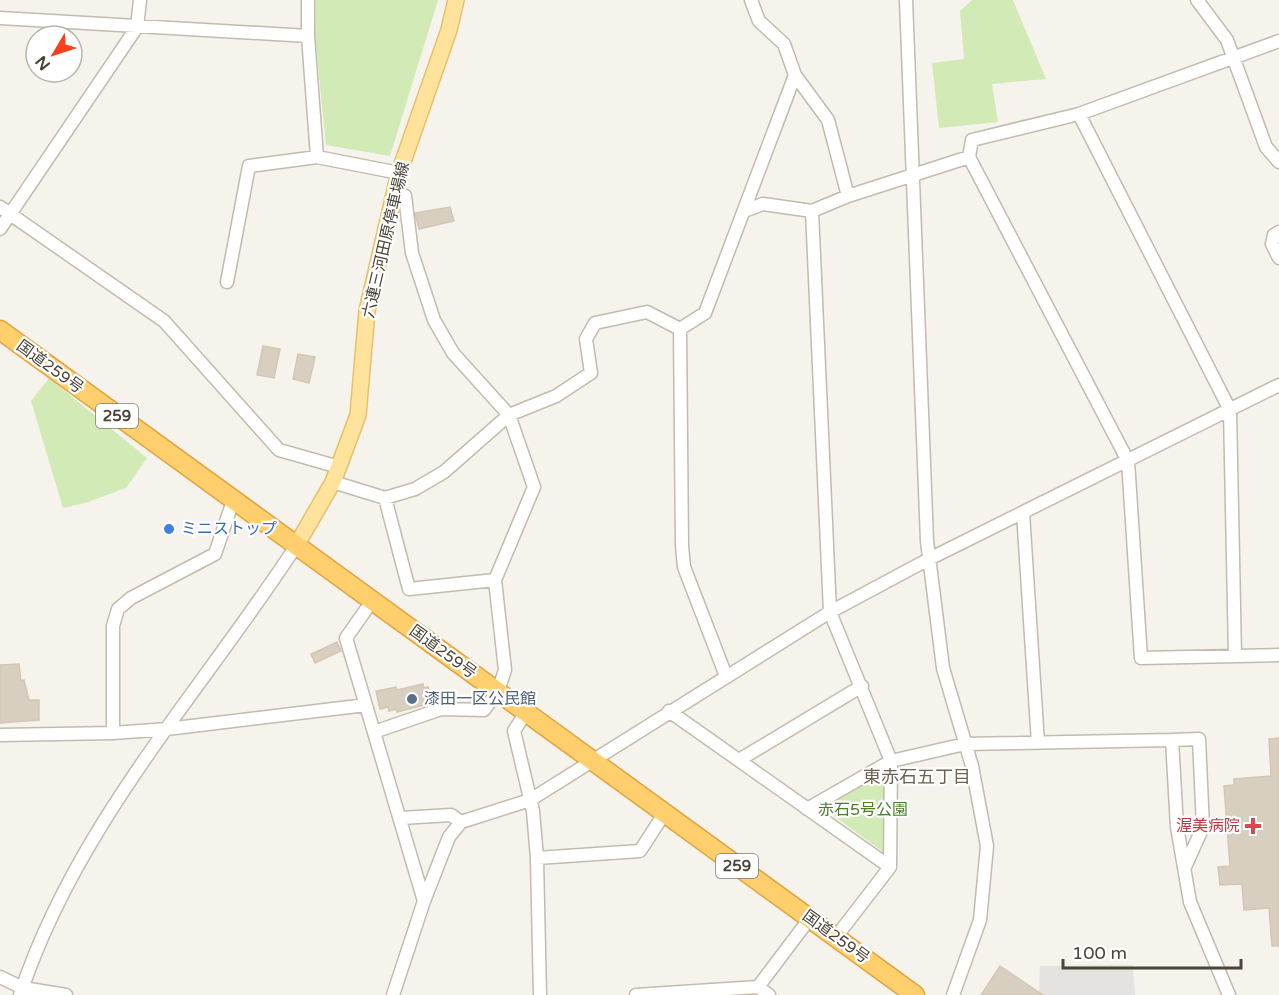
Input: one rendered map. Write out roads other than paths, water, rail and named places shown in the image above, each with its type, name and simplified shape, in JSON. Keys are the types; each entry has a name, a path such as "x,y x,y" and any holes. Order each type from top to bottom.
{"highway":[{"name":"国道259号","path":"0,330 915,995"}],"main road":[{"name":"六連三河田原停車場線","path":"296,546 333,482 358,415 367,311 399,172 449,30 456,0"}],"street":[{"path":"0,229 5,211 137,27 140,0"},
{"path":"308,0 308,36 317,157"},
{"path":"751,0 759,21 784,44 795,75 828,120 848,196"},
{"path":"906,0 929,559 943,668 972,766 987,846 980,920 953,995"},
{"path":"1197,0 1227,40 1266,147 1279,162"},
{"path":"0,18 308,36"},
{"path":"1279,40 1079,114 972,140 969,157 1128,461 1141,658 1279,655"},
{"path":"680,329 705,313 795,75"},
{"path":"1079,114 1230,410 1235,656"},
{"path":"227,282 249,166 317,157 399,172"},
{"path":"744,211 763,204 812,211 848,196 969,157"},
{"path":"374,732 441,709 484,710 498,691 505,670 495,580 534,487 509,415 453,353 434,320 412,253 405,196 394,194"},
{"path":"5,211 164,321 279,450 339,467"},
{"path":"812,211 830,612 891,760 890,867 836,937"},
{"path":"1279,232 1274,235 1272,244 1279,258"},
{"path":"333,482 385,498 415,489 444,472 509,415 556,396 591,373 586,339 595,323 647,312 680,329"},
{"path":"680,329 684,567 726,676"},
{"path":"393,995 424,901 449,837 461,822 530,800 591,759 830,612 929,559 1279,385"},
{"path":"385,498 409,589 495,580"},
{"path":"113,733 113,626 118,609 131,598 214,555 233,501"},
{"path":"1023,513 1038,743"},
{"path":"22,992 59,904 103,820 296,546"},
{"path":"372,601 346,638 424,901"},
{"path":"739,760 862,686"},
{"path":"0,735 113,733 167,729 366,705"},
{"path":"669,711 890,867"},
{"path":"526,712 514,731 530,800 537,858 540,995"},
{"path":"807,809 891,760 965,744 1199,739 1203,827 1185,867"},
{"path":"1172,740 1177,827 1190,902 1229,995"},
{"path":"537,858 639,851 664,814"},
{"path":"401,818 451,815 461,822"},
{"path":"758,987 810,918"},
{"path":"0,977 22,992 66,995"},
{"path":"636,995 758,987 770,995"}],"place":[{"name":"ミニストップ","path":"169,529"},
{"name":"漆田一区公民館","path":"412,699"},
{"name":"渥美病院","path":"1253,826"}],"district":[{"name":"東赤石五丁目","path":"917,777"}],"park label":[{"name":"赤石5号公園","path":"863,810"}]}
